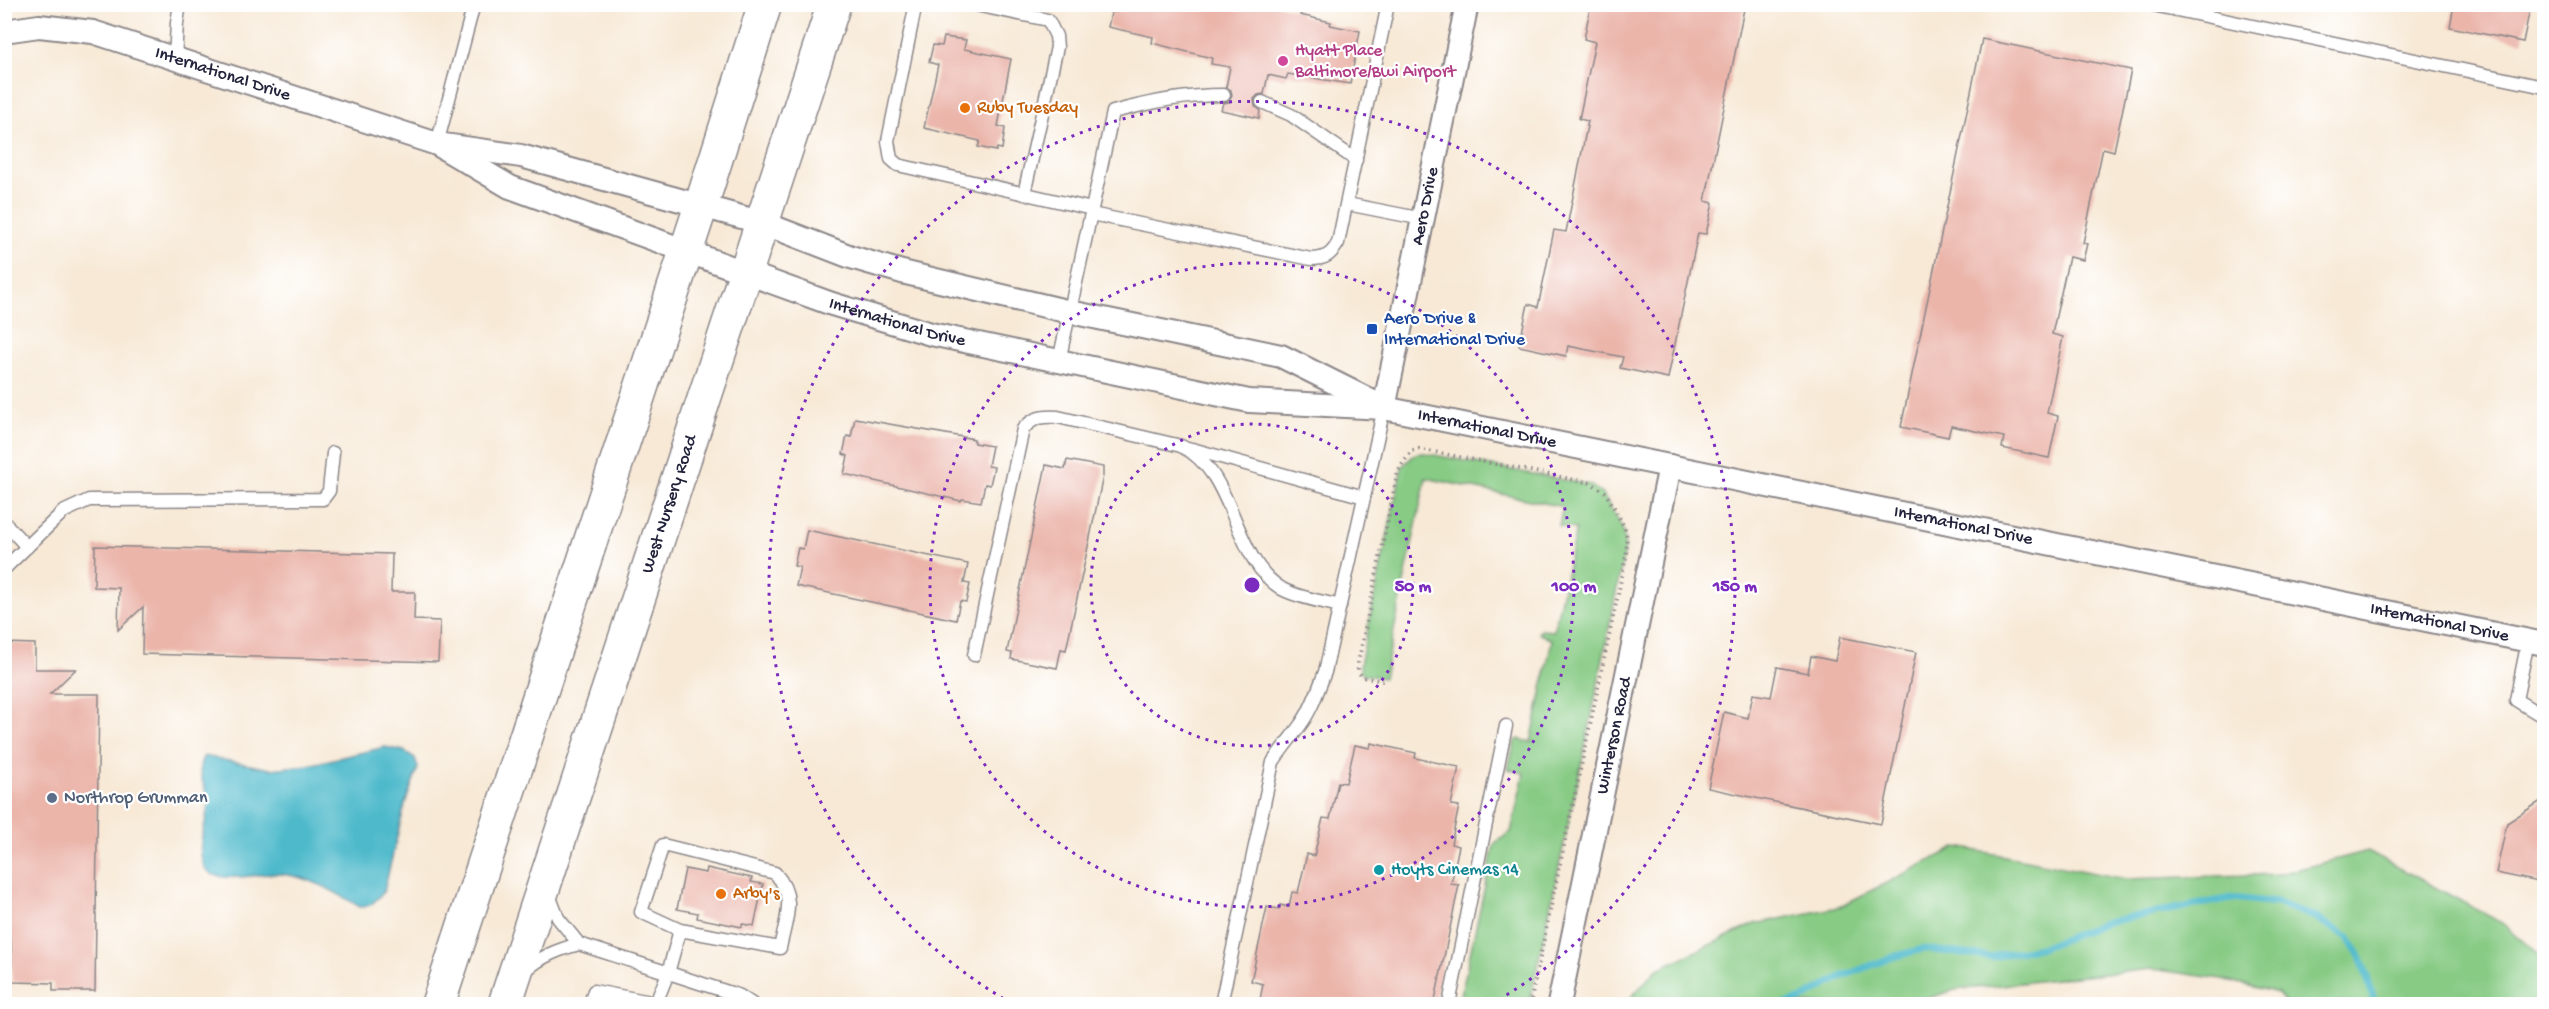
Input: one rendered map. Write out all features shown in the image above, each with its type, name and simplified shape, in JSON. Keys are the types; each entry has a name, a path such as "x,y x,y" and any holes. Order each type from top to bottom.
{"main road":[{"path":"438,1005 701,207 765,4"},
{"name":"West Nursery Road","path":"509,993 834,4"}],"street":[{"name":"Aero Drive","path":"1384,408 1467,4"},
{"name":"International Drive","path":"4,31 39,26 93,32 437,144 521,156 763,223 850,256 902,272 1070,312 1281,356 1384,408"},
{"name":"International Drive","path":"437,144 510,187 832,304 931,334 1249,401 1384,408 2536,643"},
{"name":"Winterson Road","path":"1559,1005 1670,466"}],"lane":[{"path":"175,59 180,4"},
{"path":"437,144 474,4"},
{"path":"918,4 915,8 888,141 891,159 898,165 1092,212 1311,259 1322,259 1332,253 1338,243 1388,4"},
{"path":"971,4 1048,20 1056,36 1057,47 1024,194"},
{"path":"2148,4 2544,87"},
{"path":"1059,361 1113,112 1155,100 1191,95 1224,95"},
{"path":"1262,102 1292,115 1356,160"},
{"path":"1347,204 1423,219"},
{"path":"1221,1005 1273,762 1314,702 1325,672 1384,408"},
{"path":"974,655 1023,429 1033,419 1059,417 1180,446 1364,497"},
{"path":"1180,446 1194,452 1204,462 1215,479 1256,563 1272,581 1284,590 1340,606"},
{"path":"4,569 63,512 89,500 323,499 329,491 333,453"},
{"path":"4,522 27,547"},
{"path":"2536,643 2516,700 2544,717"},
{"path":"1449,1005 1506,726"},
{"path":"663,845 775,873 786,886 789,906 780,948 680,930 641,912 663,845"},
{"path":"546,880 550,899 558,918 579,944"},
{"path":"590,1005 594,991 656,1004 668,973 680,930"},
{"path":"509,993 539,958 555,950 579,944 740,996 752,1005"}],"path":[{"path":"1383,681 1362,677 1358,671 1358,663 1398,471 1411,451 1419,449 1547,473 1591,483 1605,492 1626,531 1626,552 1530,1005"}],"green space":[{"path":"1424,453 1590,485 1602,494 1623,530 1625,548 1590,724 1529,1004 1459,1004 1493,849 1495,843 1511,832 1524,773 1508,769 1515,741 1518,739 1531,742 1552,640 1538,633 1541,630 1554,631 1576,529 1559,526 1563,507 1426,478 1384,678 1366,675 1361,672 1360,665 1402,467 1415,454"},
{"path":"1957,847 2126,879 2280,874 2368,851 2502,923 2544,959 2544,1004 2287,1004 2278,993 2222,979 2152,969 1955,990 1908,1004 1625,1004 1656,970 1754,924 1839,907"}],"water":[{"path":"385,747 404,751 415,758 418,768 405,804 384,891 371,904 360,907 322,886 291,875 228,877 210,873 205,868 201,844 208,799 200,768 204,756 271,769 308,765"}],"building":[{"name":"Hyatt Place Baltimore/Bwi Airport","path":"1113,4 1275,4 1301,12 1300,15 1331,22 1330,25 1360,31 1350,84 1288,74 1286,79 1268,75 1264,94 1254,99 1255,106 1260,110 1259,118 1221,110 1223,103 1229,102 1232,95 1231,90 1226,87 1230,67 1211,64 1212,58 1152,43 1153,37 1108,27"},
{"path":"1591,4 1745,4 1705,201 1713,203 1706,234 1698,233 1668,378 1620,368 1623,357 1568,346 1566,356 1519,346 1528,304 1538,307 1554,230 1566,232 1588,121 1579,119 1595,42 1584,39"},
{"path":"2454,4 2531,4 2523,42 2450,27"},
{"name":"Ruby Tuesday","path":"944,37 966,40 964,49 1011,59 998,126 1005,128 1002,149 997,148 996,151 978,147 980,141 924,128 938,65 929,62 933,45 942,46"},
{"path":"1982,39 2131,70 2114,151 2103,148 2083,243 2087,244 2083,260 2069,257 2052,334 2063,337 2047,413 2058,416 2049,458 2002,448 2004,437 1951,426 1948,437 1901,427"},
{"path":"855,418 974,439 974,443 992,446 988,466 994,467 990,485 985,484 981,502 962,499 961,501 844,474 848,456 843,454 847,436 851,437"},
{"path":"1067,460 1103,467 1103,476 1066,650 1061,649 1057,668 1011,659 1012,653 1007,652 1046,465 1065,469"},
{"path":"807,530 968,564 964,583 970,584 966,602 960,601 956,620 796,586 800,567 794,566 798,548 803,549"},
{"path":"95,546 392,554 391,592 415,592 414,620 440,621 438,662 142,654 143,607 118,630 119,588 94,587"},
{"path":"1840,637 1916,652 1881,824 1708,788 1724,712 1748,718 1753,694 1771,697 1777,667 1808,673 1811,656 1835,661"},
{"path":"4,643 35,644 35,669 76,669 50,694 99,694 95,991 53,991 53,983 12,982 11,941 4,941"},
{"name":"Hoyts Cinemas 14","path":"1371,743 1416,753 1415,758 1459,767 1451,805 1459,806 1451,844 1459,846 1451,884 1459,885 1434,1005 1259,1005 1263,984 1251,981 1267,907 1279,909 1280,905 1289,907 1292,892 1298,893 1307,854 1314,856 1323,818 1330,819 1338,782 1346,783 1355,745 1370,748"},
{"path":"2544,799 2544,883 2496,873 2507,823"},
{"name":"Arby's","path":"707,868 752,878 751,882 763,884 754,926 742,924 742,927 697,918 698,913 677,909 685,869 706,873"}],"waterway":[{"path":"1786,1004 1802,999 1841,977 1893,957 1923,949 1991,957 2044,947 2107,922 2232,898 2277,903 2315,917 2349,938 2362,960 2375,1004"}],"place":[{"name":"Hyatt Place Baltimore/Bwi Airport","path":"1283,61"},
{"name":"Ruby Tuesday","path":"965,108"},
{"name":"Aero Drive & International Drive","path":"1372,329"},
{"name":"Northrop Grumman","path":"52,798"},
{"name":"Hoyts Cinemas 14","path":"1379,870"},
{"name":"Arby's","path":"721,894"}]}
